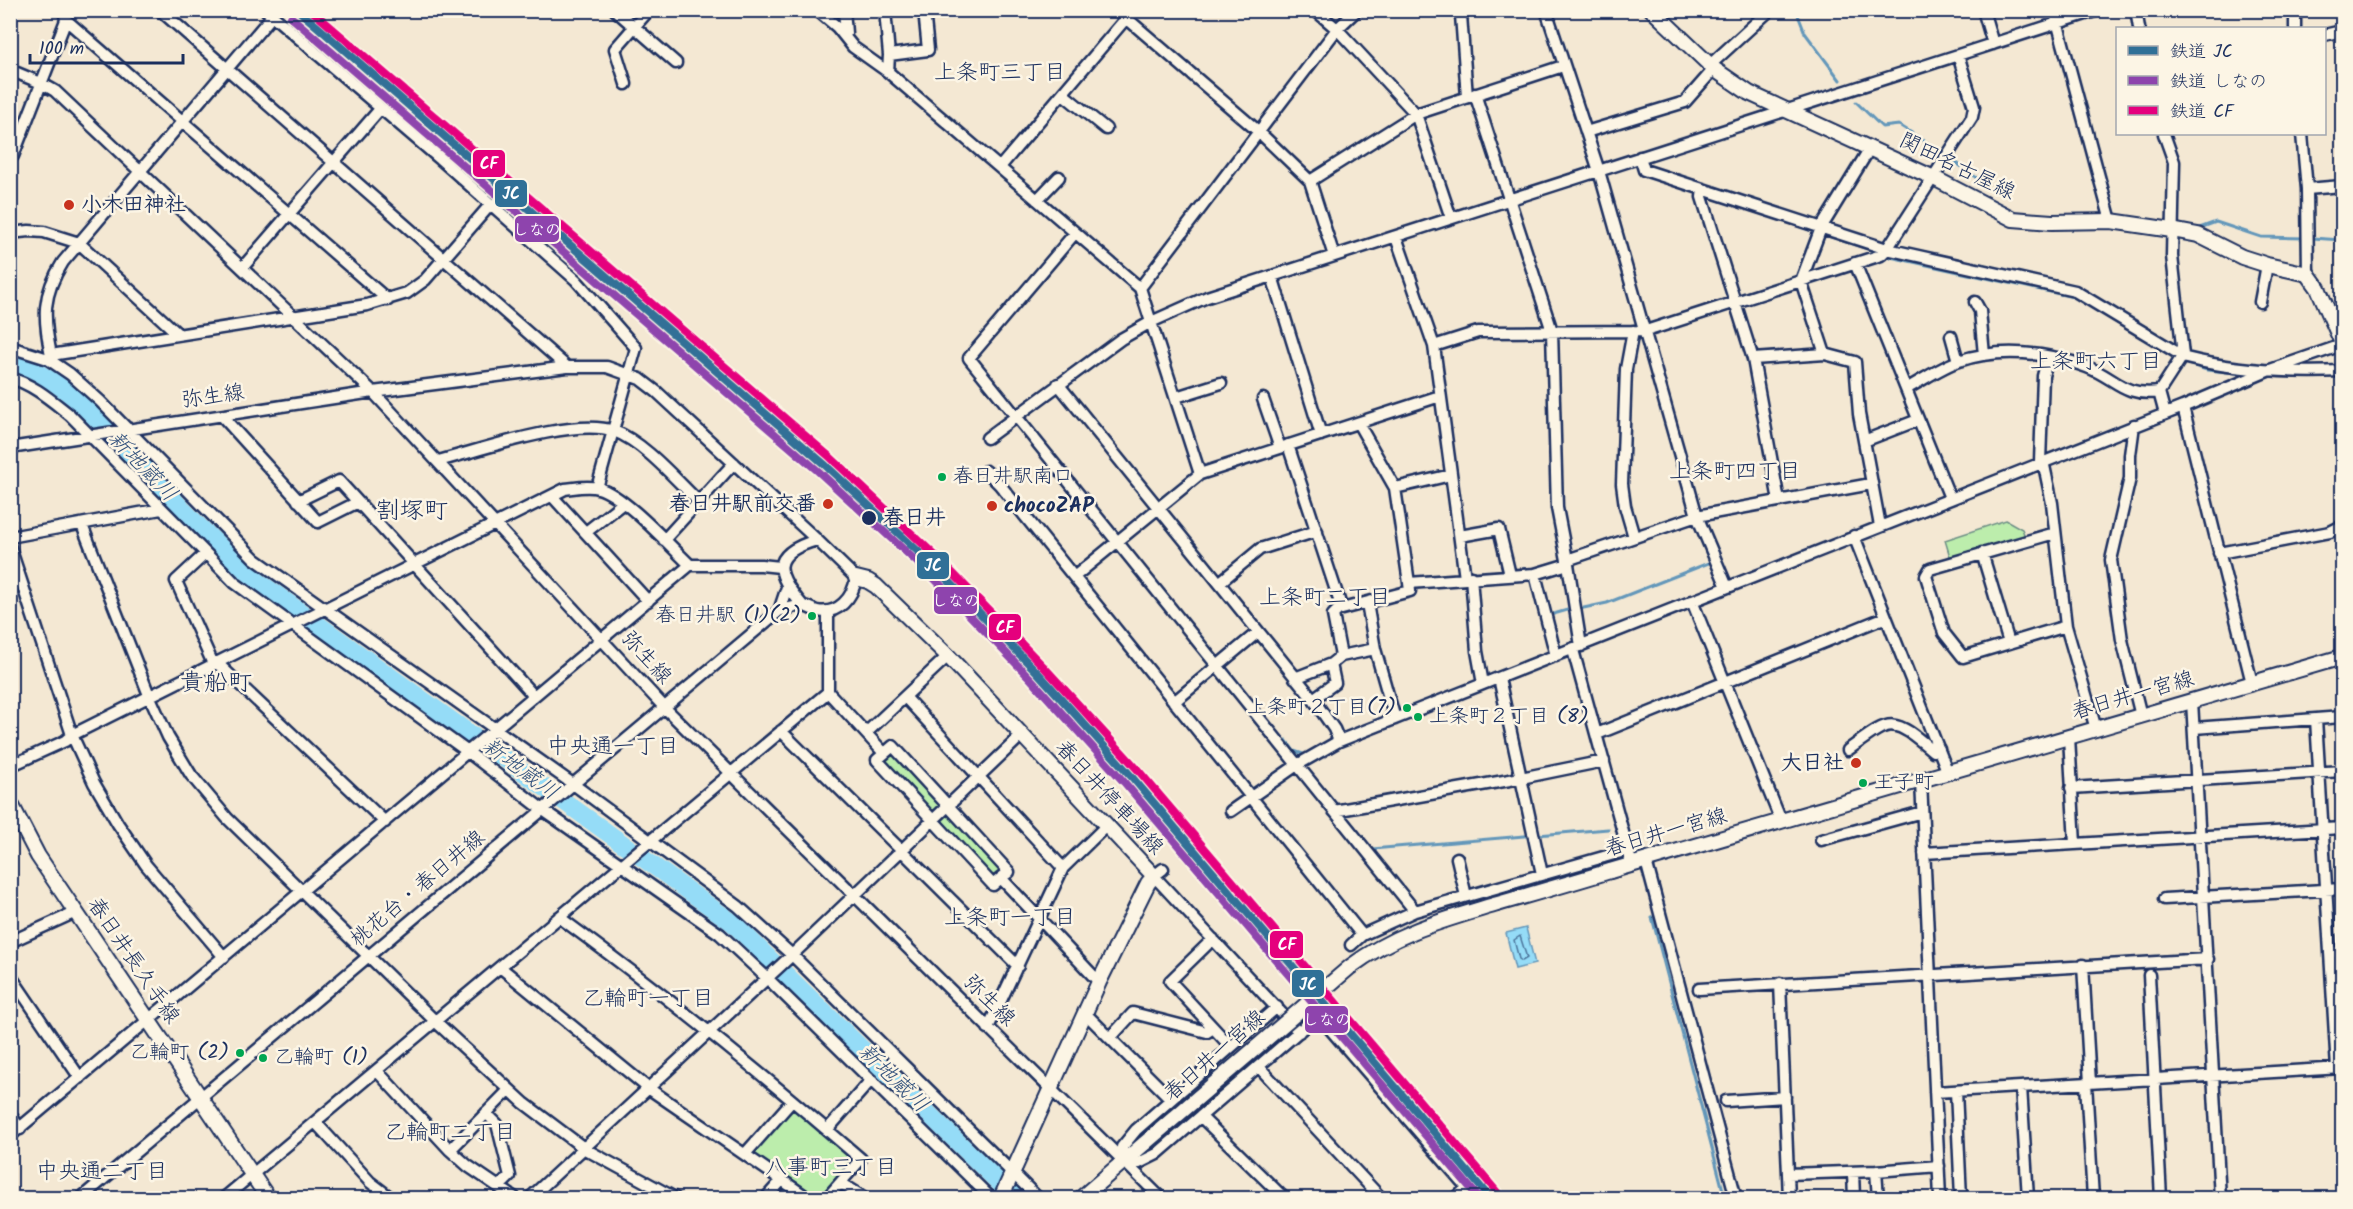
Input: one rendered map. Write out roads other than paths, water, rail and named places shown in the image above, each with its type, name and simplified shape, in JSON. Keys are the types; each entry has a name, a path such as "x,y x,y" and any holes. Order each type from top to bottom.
{"main road":[{"name":"関田名古屋線","path":"1652,10 1712,67 1749,93 1934,178 2013,219 2052,222 2111,221 2172,230 2198,235 2242,257 2308,274"},
{"path":"2308,274 2318,288 2343,344"},
{"name":"春日井停車場線","path":"856,578 868,580 876,586 948,656 1106,826 1158,873 1148,883 1123,931 1001,1198"},
{"name":"春日井一宮線","path":"1081,1198 1350,967 1376,948 1403,934 1437,922 2343,657"},
{"name":"春日井長久手線","path":"10,802 38,856 268,1198"}],"street":[{"path":"160,10 567,367"},
{"path":"615,10 676,63"},
{"path":"626,84 615,49 649,10"},
{"path":"817,10 837,27 854,47 888,72 1140,288 1200,474"},
{"path":"844,10 845,37"},
{"path":"885,10 890,56 888,72"},
{"path":"890,56 928,50 924,10"},
{"path":"1117,10 1130,14 1310,181 1334,256"},
{"path":"1316,10 1338,29 1416,114 1451,218"},
{"path":"1140,288 1338,29 1357,10"},
{"path":"1463,10 1461,15 1471,95 1510,200 1552,332 1557,508 1567,562 1577,648 1632,865"},
{"path":"1546,10 1599,171 1697,516 1727,587"},
{"path":"1586,132 1685,102 1712,67 1770,10"},
{"path":"1983,10 1993,44"},
{"path":"2054,10 2111,221"},
{"path":"987,438 1121,339 1151,322 1208,297 2098,10"},
{"path":"2136,10 2139,27"},
{"path":"2295,10 2295,27"},
{"path":"597,488 636,348 576,280 269,13 226,70 63,262 48,291 45,310 49,357 70,374 255,559 322,611 738,906 1012,1176 1038,1198"},
{"path":"1000,167 1130,14"},
{"path":"10,157 13,156 65,15 388,300"},
{"path":"2326,35 2343,31"},
{"path":"1434,346 1478,332 1646,331 1881,255 1934,178 1972,117 1974,107 1958,55"},
{"path":"1310,181 1416,114 1563,66"},
{"path":"10,70 41,82 55,92 373,392 567,367 607,367 630,374 657,393 817,540 856,578 853,594 838,608 828,612 804,606 787,587 780,567 784,558 800,545 817,540"},
{"path":"1063,94 1106,129"},
{"path":"243,267 380,109"},
{"path":"2164,135 2174,162 2172,256 2183,355 2160,392 2165,414"},
{"path":"2302,135 2307,189 2308,274"},
{"path":"1825,354 1801,281 1821,228 1870,148"},
{"path":"1640,157 1644,170 1887,249 2075,291 2186,358 2206,363 2300,373 2343,371"},
{"path":"1037,200 1059,177"},
{"path":"2307,189 2343,186"},
{"path":"1703,189 1702,197 1754,359 1779,501"},
{"path":"10,347 49,357 388,300 407,293 425,280 491,204"},
{"path":"10,233 44,232 79,243 178,334"},
{"path":"1075,233 969,358 1415,911"},
{"path":"1396,237 1434,346 1483,684"},
{"path":"1855,263 1950,498"},
{"path":"2260,302 2267,265"},
{"path":"1272,276 1321,435"},
{"path":"1975,302 1980,311 1984,355"},
{"path":"1633,331 1626,369 1622,484 1625,506 1634,537"},
{"path":"1951,336 1958,361"},
{"path":"1231,812 1297,765 1339,741 2165,414 2270,370 2343,344"},
{"path":"1906,389 1958,361 1984,355 2011,353 2048,357 2089,368 2127,390 2160,392"},
{"path":"1754,359 1825,354 1855,362 1856,388 1864,441 1880,526"},
{"path":"2048,357 2043,376 2041,462 2052,503 2066,626 2096,729"},
{"path":"10,378 19,380 41,394 70,415 92,435 235,583 295,623 625,861 720,934 768,976 991,1198"},
{"path":"1176,397 1221,383"},
{"path":"1058,384 1313,699 1334,729 1339,741"},
{"name":"弥生線","path":"10,448 373,392 665,708 1161,1198"},
{"path":"1074,577 1200,474 1440,396"},
{"path":"1263,399 1317,531 1341,607"},
{"path":"2183,406 2252,683"},
{"path":"222,416 318,522 358,502"},
{"path":"1864,441 1918,420"},
{"path":"1341,607 1342,609 1410,591 1395,488 1358,423"},
{"path":"2134,425 2130,454 2130,478 2111,560 2122,640 2140,716"},
{"path":"438,461 566,428 582,427 614,431 640,447 699,502"},
{"path":"664,540 734,463"},
{"path":"986,471 1000,485 1362,935"},
{"path":"1395,488 1451,475"},
{"path":"298,501 339,481 534,696"},
{"path":"1409,583 1535,574 1697,516 1871,484"},
{"path":"10,766 65,741 72,735 149,695 565,489 597,488 610,494 623,503 690,565"},
{"path":"552,496 648,602"},
{"path":"586,532 623,503"},
{"path":"10,537 161,509"},
{"path":"82,525 149,695 179,756 226,818 509,1090 585,1149 675,1198"},
{"path":"2219,553 2330,532 2343,526"},
{"path":"1460,536 1499,529 1510,575"},
{"path":"1219,583 1260,549 1317,531"},
{"path":"2055,533 1930,569 1926,576 1944,633 1963,657 2066,626"},
{"path":"1854,536 1948,773"},
{"path":"10,547 72,735 106,806 132,845 224,957"},
{"path":"1982,553 2009,643"},
{"path":"205,554 176,581 214,663 385,822"},
{"path":"10,1136 690,565 780,567"},
{"path":"1535,574 1556,656"},
{"path":"787,587 779,611 804,606"},
{"path":"1692,601 1781,821"},
{"path":"1367,603 1375,649 1395,719"},
{"path":"1341,607 1333,615 1341,656"},
{"name":"桃花台・春日井線","path":"81,1198 779,611"},
{"path":"828,612 828,692 884,753"},
{"path":"1597,734 1886,617"},
{"path":"1174,702 1258,632"},
{"path":"1295,678 1330,664 1341,656 1375,649"},
{"path":"866,733 948,656"},
{"path":"1313,699 1335,683 1330,664"},
{"path":"1499,678 1542,874"},
{"path":"224,1198 828,692"},
{"path":"905,697 1063,868"},
{"path":"2192,701 2215,1076 2220,1198"},
{"path":"2194,728 2343,717"},
{"path":"1935,1092 2340,1069 2338,1015 2330,952 2316,719"},
{"path":"1848,750 1882,726 1893,724 1913,734 1933,751 1939,749"},
{"path":"781,731 1018,966"},
{"path":"531,1198 1022,735"},
{"path":"2069,737 2075,844"},
{"path":"892,746 1009,872 993,885 877,760 884,753 892,746"},
{"path":"1334,811 1604,761"},
{"path":"2071,788 2343,771"},
{"path":"1921,781 1940,1198"},
{"path":"1821,840 1922,812"},
{"path":"988,1028 1063,868 1106,826"},
{"path":"1924,853 2343,828"},
{"path":"1351,945 1362,935 1415,911 1628,850"},
{"path":"1457,858 1466,896"},
{"path":"1646,861 1736,1198"},
{"path":"1158,873 1213,939 1299,1032"},
{"path":"1001,878 1099,982"},
{"path":"2164,899 2343,889"},
{"path":"10,942 76,912"},
{"path":"559,917 709,1030 861,1159 827,1198"},
{"path":"1213,939 1170,981 1231,1047"},
{"path":"2330,952 2343,952"},
{"path":"1699,989 2208,959"},
{"path":"2083,965 2092,1198"},
{"path":"500,967 648,1088 808,1198"},
{"path":"10,975 80,1078"},
{"path":"2149,975 2161,1198"},
{"path":"1780,983 1789,1198"},
{"path":"1277,1006 1136,1130 1122,1147 1124,1161 1139,1163 1157,1154 1318,1015 1476,1198"},
{"path":"1110,1038 1133,1012 1207,1032 1213,1028"},
{"path":"1086,1014 1171,1099"},
{"path":"1259,1067 1381,1198"},
{"path":"377,1071 450,1150 468,1166 515,1198"},
{"path":"827,1130 871,1080"},
{"path":"2021,1087 2028,1198"},
{"path":"450,1150 509,1090"},
{"path":"1956,1091 1961,1198"},
{"path":"1726,1101 1785,1097"},
{"path":"745,1154 792,1101"},
{"path":"486,1113 496,1124 510,1176 499,1187"},
{"path":"10,1114 20,1129"},
{"path":"1201,1117 1284,1198"},
{"path":"316,1123 370,1182 391,1198"},
{"path":"1788,1174 1939,1166"},
{"path":"1876,1171 1878,1198"},
{"path":"1853,1172 1854,1198"},
{"path":"766,1198 782,1180"},
{"path":"841,1183 865,1198"},
{"path":"1456,1198 1467,1188"}],"water":[{"path":"1526,928 1535,964 1515,969 1506,933"}],"waterway":[{"path":"1796,10 1805,33 1840,80"},
{"path":"1856,102 1882,127 1899,125 1945,154"},
{"path":"1950,158 1978,179"},
{"path":"1760,213 1816,232"},
{"path":"2197,229 2216,222 2261,237 2306,238"},
{"path":"1822,234 1877,252"},
{"path":"2312,238 2342,240"},
{"path":"1886,256 2078,298"},
{"name":"新地蔵川","path":"10,361 49,379 82,405 198,526 259,582 733,923 1015,1198"},
{"path":"2188,364 2207,370 2247,374"},
{"path":"2302,377 2342,376"},
{"path":"1579,609 1607,603 1711,562"},
{"path":"1550,615 1571,609"},
{"path":"1286,740 1294,751 1303,754"},
{"path":"1324,790 1339,808"},
{"path":"1343,813 1372,849 1608,829"},
{"path":"1652,917 1725,1198"}],"railway":[{"path":"430,125 495,169"}],"rail line":[{"name":"JC","path":"298,10 824,464 936,568 1037,672 1131,776 1490,1198"},
{"name":"CF","path":"311,10 830,457 942,562 1043,666 1138,770 1497,1192"},
{"name":"しなの","path":"291,17 818,471 930,574 1030,678 1124,782 1479,1198"}],"place":[{"name":"小木田神社","path":"69,205"},
{"name":"春日井駅南口","path":"942,477"},
{"name":"春日井駅前交番","path":"828,504"},
{"name":"chocoZAP","path":"992,506"},
{"name":"春日井","path":"869,518"},
{"name":"春日井駅 (1)(2)","path":"812,616"},
{"name":"上条町２丁目(7)","path":"1407,708"},
{"name":"上条町２丁目 (8)","path":"1418,717"},
{"name":"大日社","path":"1856,763"},
{"name":"王子町","path":"1863,783"},
{"name":"乙輪町 (2)","path":"240,1053"},
{"name":"乙輪町 (1)","path":"263,1058"}],"district":[{"name":"上条町三丁目","path":"1000,73"},
{"name":"上条町六丁目","path":"2096,362"},
{"name":"上条町四丁目","path":"1735,472"},
{"name":"割塚町","path":"412,511"},
{"name":"上条町二丁目","path":"1325,598"},
{"name":"貴船町","path":"216,683"},
{"name":"中央通一丁目","path":"613,747"},
{"name":"上条町一丁目","path":"1010,918"},
{"name":"乙輪町一丁目","path":"648,999"},
{"name":"乙輪町二丁目","path":"450,1133"},
{"name":"八事町三丁目","path":"831,1168"},
{"name":"中央通二丁目","path":"102,1172"}]}
